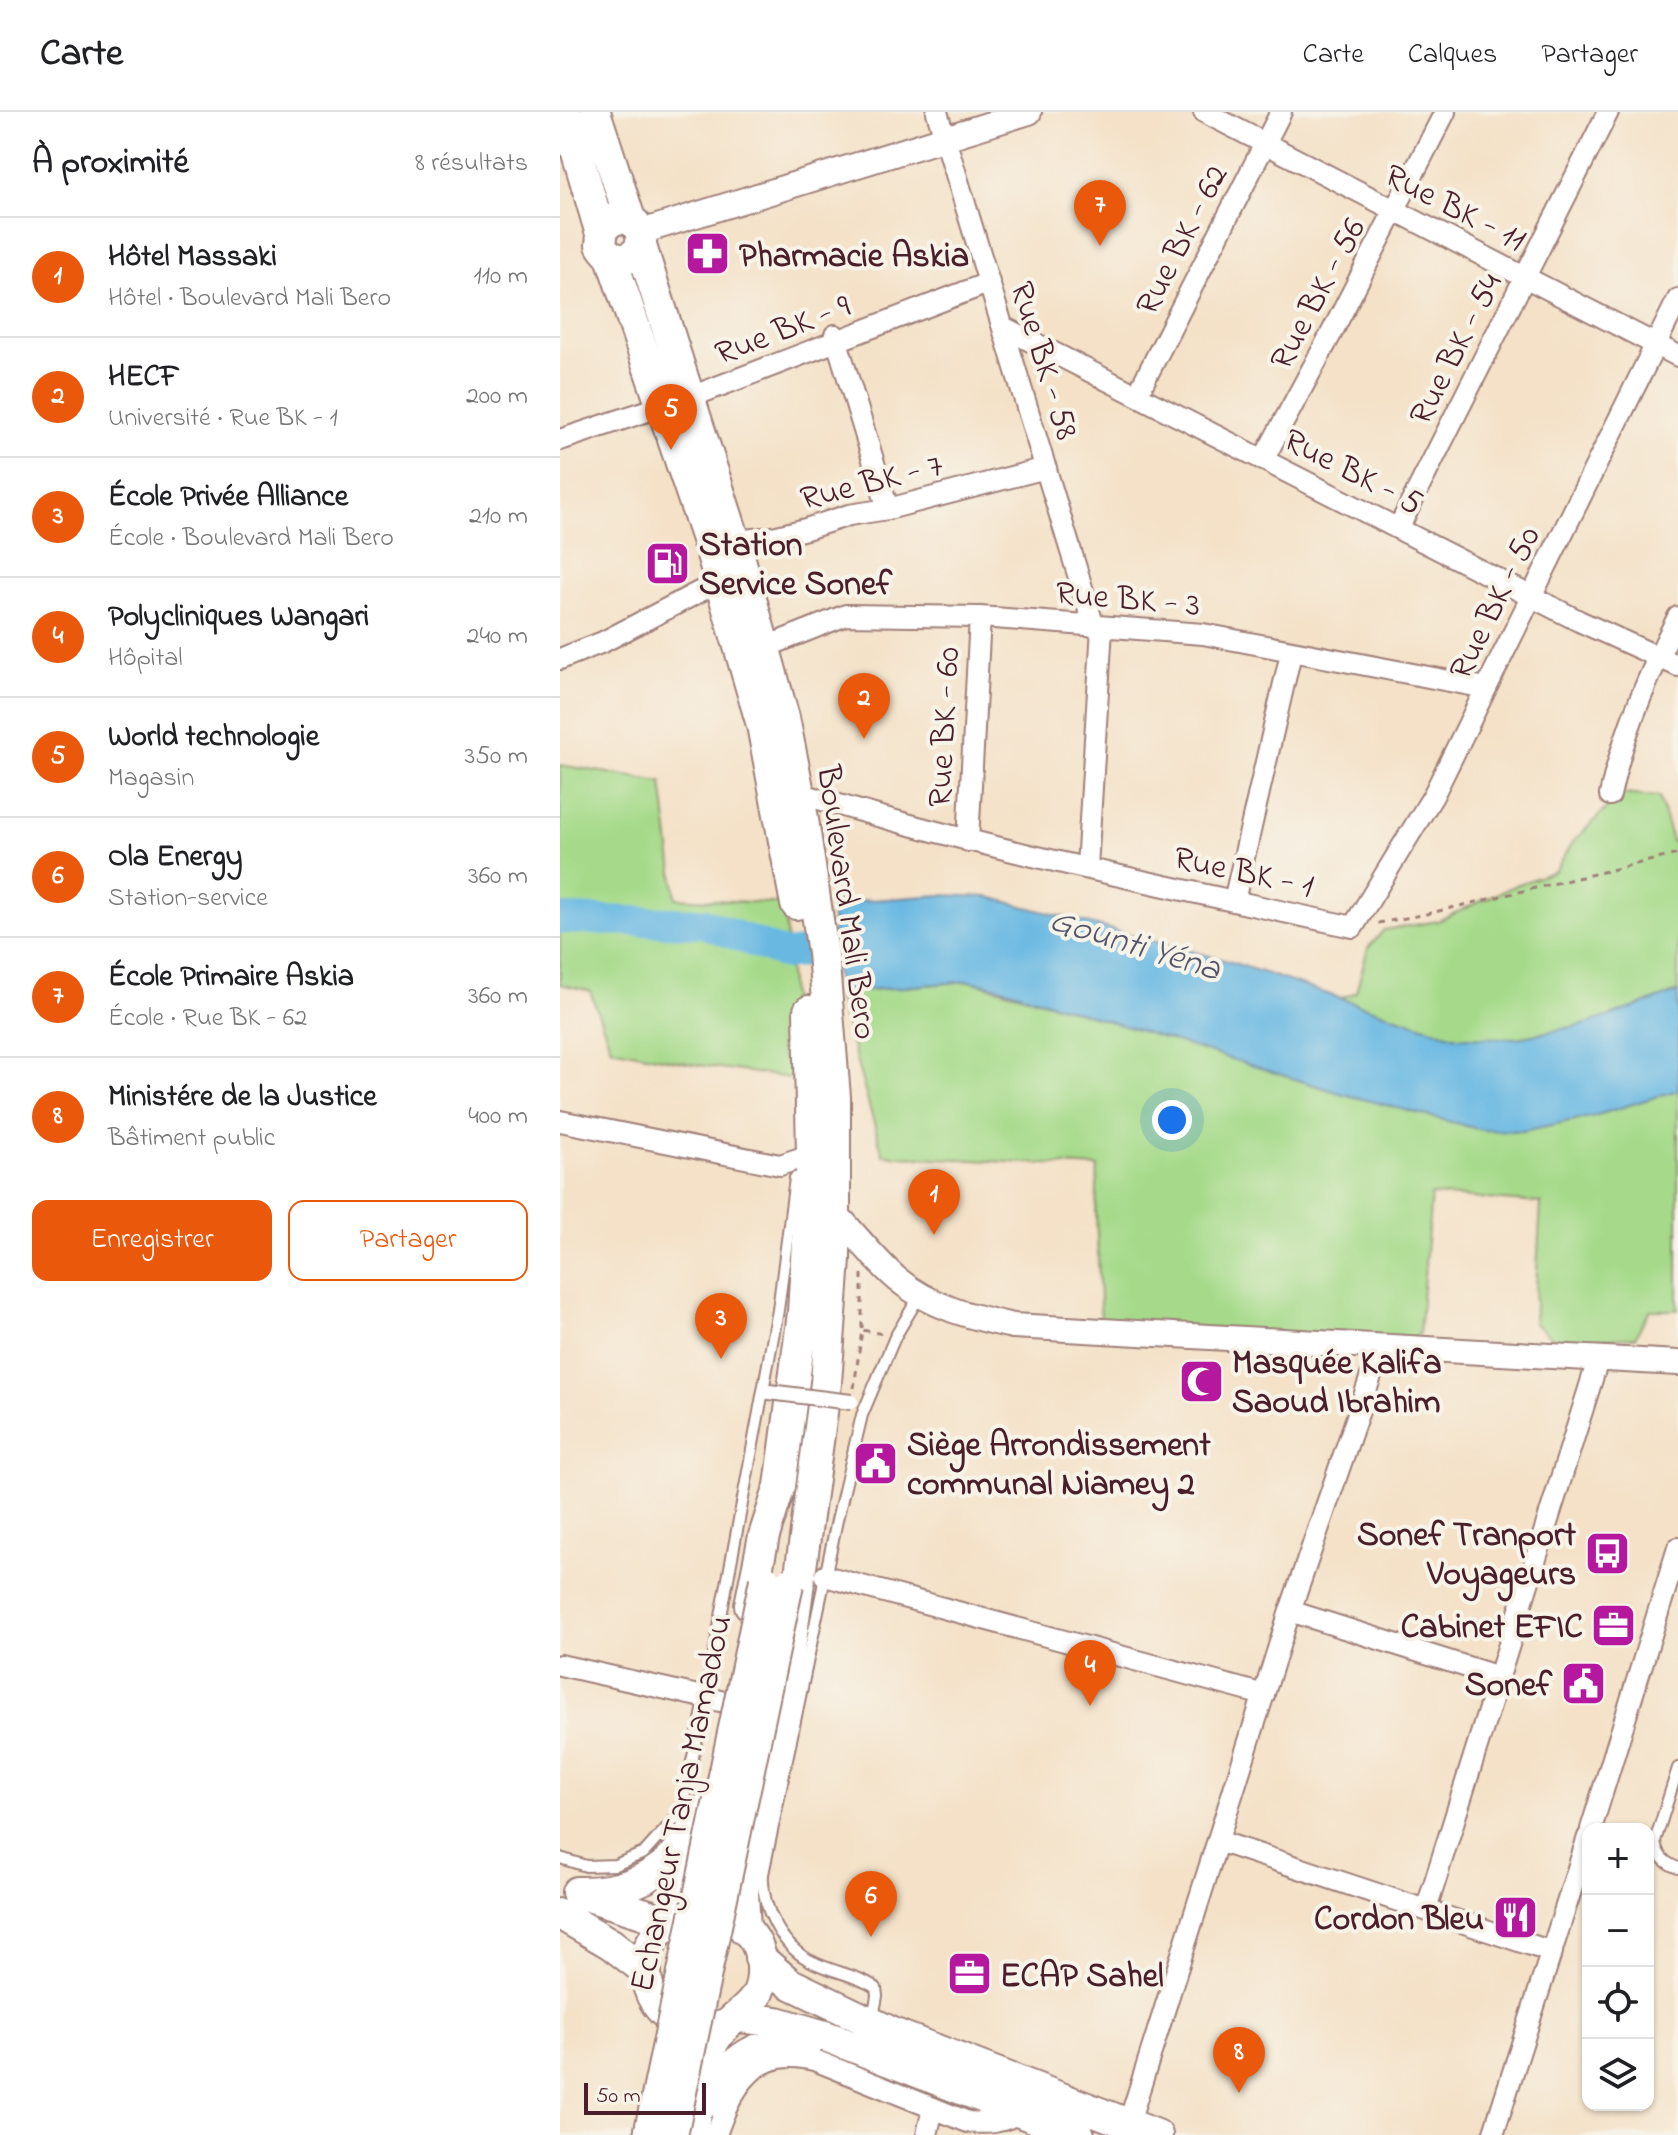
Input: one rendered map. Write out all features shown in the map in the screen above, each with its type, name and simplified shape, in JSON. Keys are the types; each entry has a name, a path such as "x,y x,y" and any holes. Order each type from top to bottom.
{"main road":[{"name":"Boulevard Mali Bero","path":"565,112 606,246 675,402 723,546 766,647 799,793 811,937 835,1097 833,1316 811,1494 794,1680 746,1866 743,1893 745,1930"},
{"name":"Boulevard Mali Bero","path":"595,112 637,232 675,402"},
{"path":"606,246 605,224 612,220 637,232"},
{"name":"Boulevard Mali Bero","path":"723,546 720,581 762,725 811,937"},
{"name":"Boulevard Mali Bero","path":"674,1920 705,1809 717,1700 780,1486 803,1313 800,1170 816,972"},
{"name":"Echangeur Tanja Mamadou","path":"672,2135 777,1582 780,1486"},
{"name":"Echangeur Tanja Mamadou","path":"649,2135 777,1582 811,1494"},
{"path":"566,1896 622,1887 653,1873 675,1855 705,1809"},
{"path":"566,1896 674,1920 708,1912 728,1918 745,1930 755,1943 760,1958 758,1991 754,2001 714,2039 708,2054 695,2123"},
{"path":"566,1896 611,1944 646,1971"},
{"path":"674,1920 652,1943 646,1971 652,1995 666,2015 679,2024 694,2028 710,2029 732,2021 777,2022 828,2037"},
{"path":"760,1958 789,1983 866,2036 1019,2113 1079,2135"},
{"path":"642,2135 666,2015"},
{"path":"695,2123 723,2074 761,2046 779,2041 866,2036 1126,2130 1157,2135"}],"street":[{"name":"Rue BK - 58","path":"937,112 1098,628 1087,867"},
{"path":"637,232 1029,112"},
{"name":"Rue BK - 11","path":"1204,112 1678,356"},
{"name":"Rue BK - 62","path":"1137,395 1281,112"},
{"name":"Rue BK - 56","path":"1263,460 1445,112"},
{"name":"Rue BK - 54","path":"1399,527 1608,112"},
{"name":"Rue BK - 9","path":"560,440 675,402 836,338 988,283"},
{"name":"Rue BK - 50","path":"1353,927 1433,796 1678,299"},
{"name":"Rue BK - 5","path":"1003,327 1533,597 1678,666"},
{"path":"836,338 888,509"},
{"name":"Rue BK - 7","path":"723,546 773,537 849,515 888,509 1046,468"},
{"path":"560,659 603,642 720,581"},
{"name":"Rue BK - 3","path":"766,647 846,615 980,617 1203,634 1486,688"},
{"name":"Rue BK - 60","path":"968,841 980,617"},
{"path":"1610,795 1617,762 1658,657 1678,617"},
{"path":"1234,901 1291,653"},
{"name":"Rue BK - 1","path":"799,793 968,841 1353,927"},
{"path":"560,1121 800,1170"},
{"path":"836,1214 896,1278 920,1295 946,1309 1013,1326 1678,1363"},
{"path":"1126,2130 1290,1611 1381,1347"},
{"path":"1426,1910 1598,1360"},
{"path":"769,1392 851,1402"},
{"path":"1593,1823 1678,1548"},
{"path":"825,1576 1264,1695"},
{"path":"1290,1611 1499,1677"},
{"path":"560,1665 717,1700"},
{"path":"1218,1841 1552,1952"},
{"path":"1493,2135 1582,1856"},
{"path":"716,2135 732,2093 746,2074 785,2057 801,2056 817,2061 968,2122 985,2124 1006,2120 1019,2113"},
{"path":"927,2135 933,2108"}],"lane":[{"path":"560,1858 586,1866 615,1865 644,1853 681,1812 717,1700 800,1170"},
{"name":"Boulevard Mali Bero","path":"794,1680 825,1576 862,1415 895,1337 920,1295"},
{"path":"794,1680 767,1849 763,1894 779,1930 800,1955 876,1988 877,1996 866,2036"},
{"path":"1678,1768 1655,1841 1657,1853 1669,1865 1678,1868"}],"path":[{"name":"Rue BK - 1","path":"1353,927 1422,915 1678,854"},
{"path":"851,1402 862,1330 862,1269 868,1247"},
{"path":"862,1330 895,1337"}],"green space":[{"path":"560,765 662,782 676,898 784,904 797,1079 692,1064 611,1048 590,991 560,984"},
{"path":"1621,794 1659,797 1672,841 1678,844 1678,1310 1650,1310 1635,1337 1555,1340 1534,1323 1541,1203 1431,1195 1419,1335 1404,1340 1101,1323 1096,1213 1098,1167 883,1155 837,993 970,981 1214,1053 1356,992 1368,948 1384,930 1438,921 1516,885 1555,871 1574,841"}],"water":[{"path":"941,895 989,897 1228,961 1457,1037 1517,1038 1587,1024 1678,992 1678,1090 1594,1116 1523,1131 1482,1130 1343,1094 999,987 970,981 837,993 831,903"}],"waterway":[{"name":"Gounti Yéna","path":"560,919 704,923 786,955 847,946"}],"place":[{"name":"École Primaire Askia","path":"1100,246"},
{"name":"Pharmacie Askia","path":"708,254"},
{"name":"World technologie","path":"671,450"},
{"name":"Station Service Sonef","path":"668,563"},
{"name":"HECF","path":"864,739"},
{"name":"Hôtel Massaki","path":"934,1235"},
{"name":"École Privée Alliance","path":"721,1359"},
{"name":"Masquée Kalifa Saoud Ibrahim","path":"1201,1381"},
{"name":"Siège Arrondissement communal Niamey 2","path":"876,1463"},
{"name":"Sonef Tranport Voyageurs","path":"1607,1553"},
{"name":"Cabinet EFIC","path":"1614,1625"},
{"name":"Sonef","path":"1583,1683"},
{"name":"Polycliniques Wangari","path":"1090,1706"},
{"name":"Cordon Bleu","path":"1515,1917"},
{"name":"Ola Energy","path":"871,1937"},
{"name":"ECAP Sahel","path":"969,1974"},
{"name":"Ministére de la Justice","path":"1239,2093"}]}
